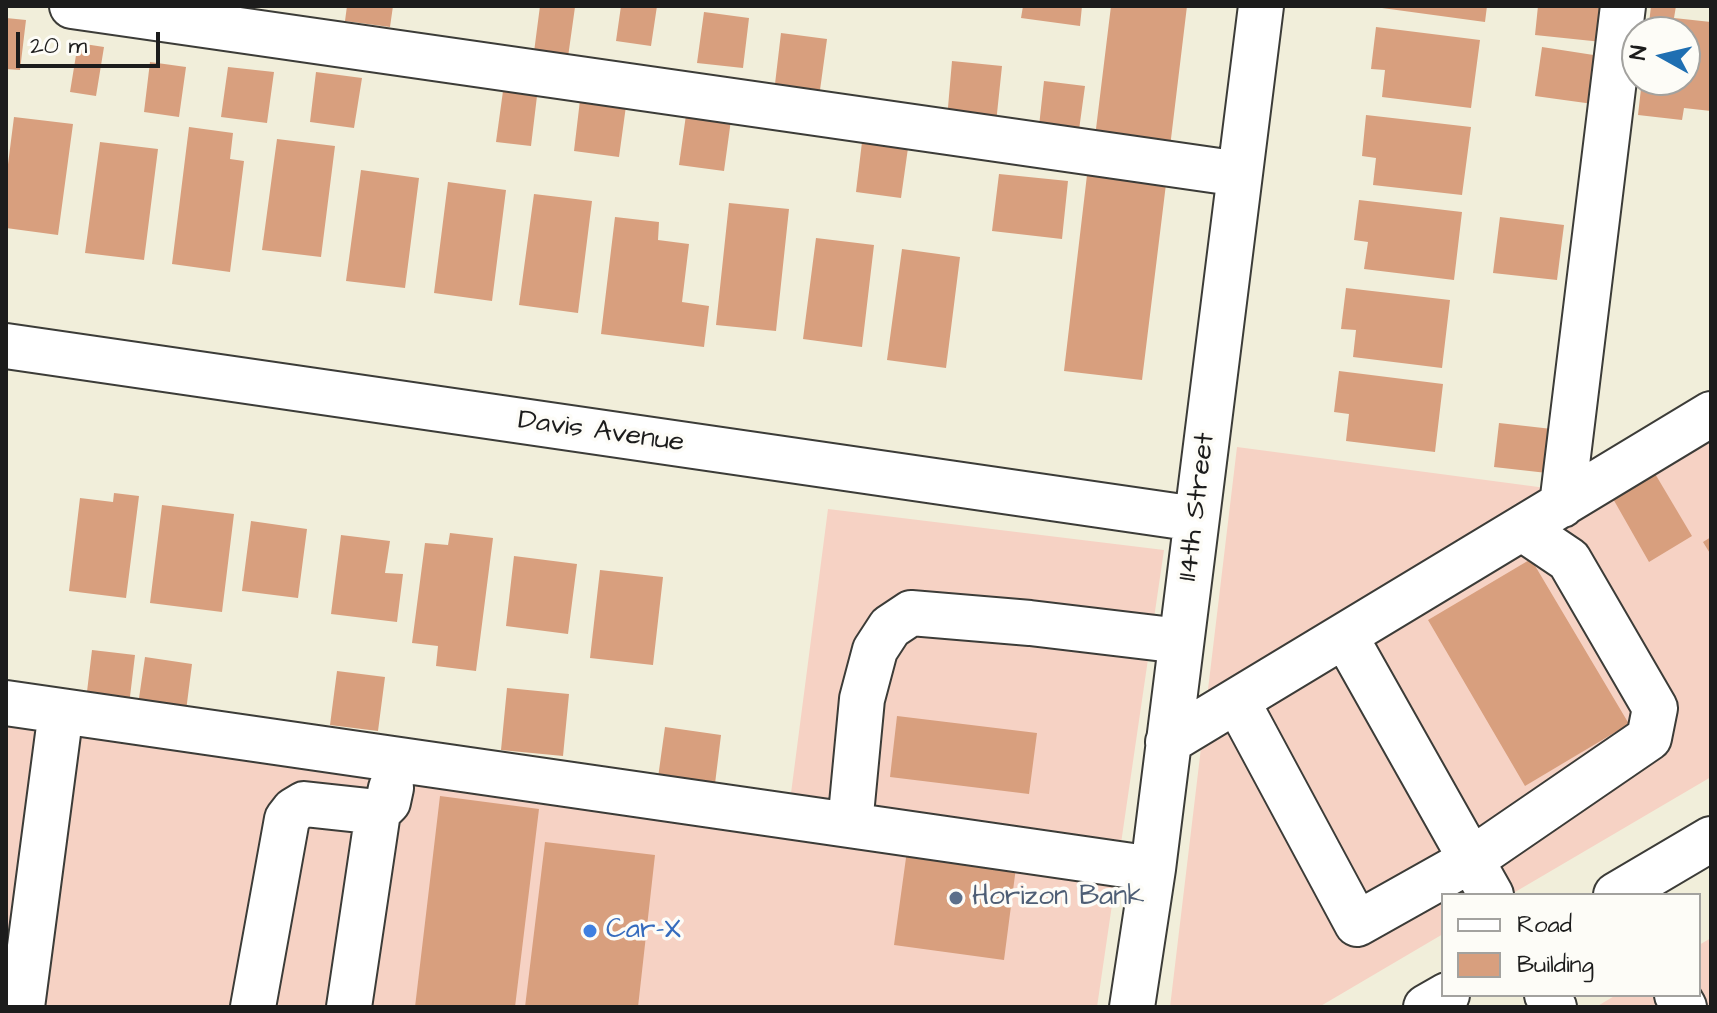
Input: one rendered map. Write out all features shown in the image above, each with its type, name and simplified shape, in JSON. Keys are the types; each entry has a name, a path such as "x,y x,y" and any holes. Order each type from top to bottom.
{"street":[{"path":"72,6 1240,174"},
{"name":"114th Street","path":"1132,1007 1153,869 1261,6"},
{"path":"1562,505 1623,6"},
{"name":"Davis Avenue","path":"6,346 1196,519"},
{"path":"1168,742 1711,414"},
{"path":"1237,701 1357,924 1481,878 1649,738 1655,708 1569,560 1523,529"},
{"path":"850,825 862,699 875,650 890,627 911,613 1181,641"},
{"path":"1345,636 1481,878"},
{"path":"6,703 1153,869"},
{"path":"22,1007 61,711"},
{"path":"349,1007 378,812 388,802 399,760"},
{"path":"253,1007 287,819 304,804 378,812"},
{"path":"1619,893 1711,839"},
{"path":"1426,1007 1444,997"}],"shaded area":[{"path":"1711,400 1711,777 1513,893 1441,893 1441,935 1319,1007 1170,1007 1237,447 1561,490"},
{"path":"828,509 1164,550 1097,1007 6,1007 6,691 790,801"},
{"path":"1711,938 1711,1007 1596,1007 1613,997 1701,997 1701,944"}],"building":[{"path":"347,6 393,6 390,27 345,21"},
{"path":"540,6 575,7 568,57 534,52"},
{"path":"621,6 657,6 651,46 616,41"},
{"path":"1023,6 1082,6 1080,26 1021,18"},
{"path":"1111,6 1187,6 1170,147 1095,137"},
{"path":"1382,6 1487,6 1485,22"},
{"path":"1538,6 1605,6 1602,42 1535,35"},
{"path":"1651,6 1676,6 1674,16 1650,16"},
{"path":"704,12 749,18 743,68 697,63"},
{"path":"6,18 26,20 20,70 6,69"},
{"path":"1701,21 1711,22 1711,111 1684,108 1682,120 1638,115 1640,96 1701,96"},
{"path":"1376,27 1480,40 1471,108 1382,97 1385,70 1371,69"},
{"path":"781,33 827,39 820,90 775,84"},
{"path":"78,43 104,47 96,96 70,92"},
{"path":"1542,47 1600,56 1593,104 1535,96"},
{"path":"952,61 1002,66 996,123 947,119"},
{"path":"150,62 186,67 179,117 144,112"},
{"path":"228,67 274,72 267,123 221,117"},
{"path":"316,72 362,78 354,128 310,122"},
{"path":"1044,81 1085,86 1079,130 1039,126"},
{"path":"503,91 537,96 531,146 496,142"},
{"path":"580,100 626,106 619,157 574,151"},
{"path":"686,115 731,120 724,171 679,165"},
{"path":"1366,115 1471,127 1462,195 1373,185 1376,158 1362,156"},
{"path":"14,117 73,124 58,235 6,228 6,180"},
{"path":"189,127 233,133 230,159 244,161 230,272 172,264"},
{"path":"277,139 335,146 321,257 262,250"},
{"path":"100,142 158,149 144,260 85,253"},
{"path":"862,142 908,148 901,198 856,192"},
{"path":"361,170 419,178 405,288 346,281"},
{"path":"999,174 1068,181 1062,239 992,231"},
{"path":"1087,175 1166,184 1142,380 1064,371"},
{"path":"448,182 506,190 492,301 434,293"},
{"path":"534,194 592,201 578,313 519,305"},
{"path":"1359,200 1462,212 1454,280 1364,269 1368,242 1354,240"},
{"path":"729,203 789,209 776,331 716,325"},
{"path":"615,217 659,222 658,240 689,244 682,302 709,306 704,347 601,334"},
{"path":"1500,217 1564,225 1557,280 1493,273"},
{"path":"816,238 874,245 862,347 803,339"},
{"path":"902,249 960,257 946,368 887,360"},
{"path":"1346,288 1450,300 1442,368 1353,357 1356,330 1341,329"},
{"path":"1339,371 1443,384 1435,452 1346,441 1349,414 1334,412"},
{"path":"1499,423 1552,429 1547,473 1494,467"},
{"path":"1654,472 1692,536 1649,562 1612,497"},
{"path":"114,493 139,496 126,598 69,591 80,498 113,502"},
{"path":"162,505 234,514 222,612 150,603"},
{"path":"251,521 307,529 298,598 242,591"},
{"path":"450,533 493,538 476,671 436,666 438,646 412,643 425,543 448,545"},
{"path":"341,535 390,541 385,573 403,574 397,622 331,614"},
{"path":"1711,537 1711,555 1703,542"},
{"path":"514,556 577,564 568,634 506,626"},
{"path":"1531,559 1629,724 1525,786 1428,620"},
{"path":"600,570 663,577 653,665 590,658"},
{"path":"92,650 135,655 129,705 86,700"},
{"path":"145,657 192,664 186,711 138,705"},
{"path":"337,671 385,677 378,731 330,725"},
{"path":"507,688 569,694 563,756 501,750"},
{"path":"897,716 1037,733 1029,794 890,777"},
{"path":"665,727 721,735 714,792 657,785"},
{"path":"440,796 539,809 515,1007 415,1007"},
{"name":"Horizon Bank","path":"909,836 1018,852 1004,960 894,945"},
{"name":"Car-X","path":"545,842 655,855 638,1007 525,1007"}],"place":[{"name":"Horizon Bank","path":"956,898"},
{"name":"Car-X","path":"590,931"}]}
